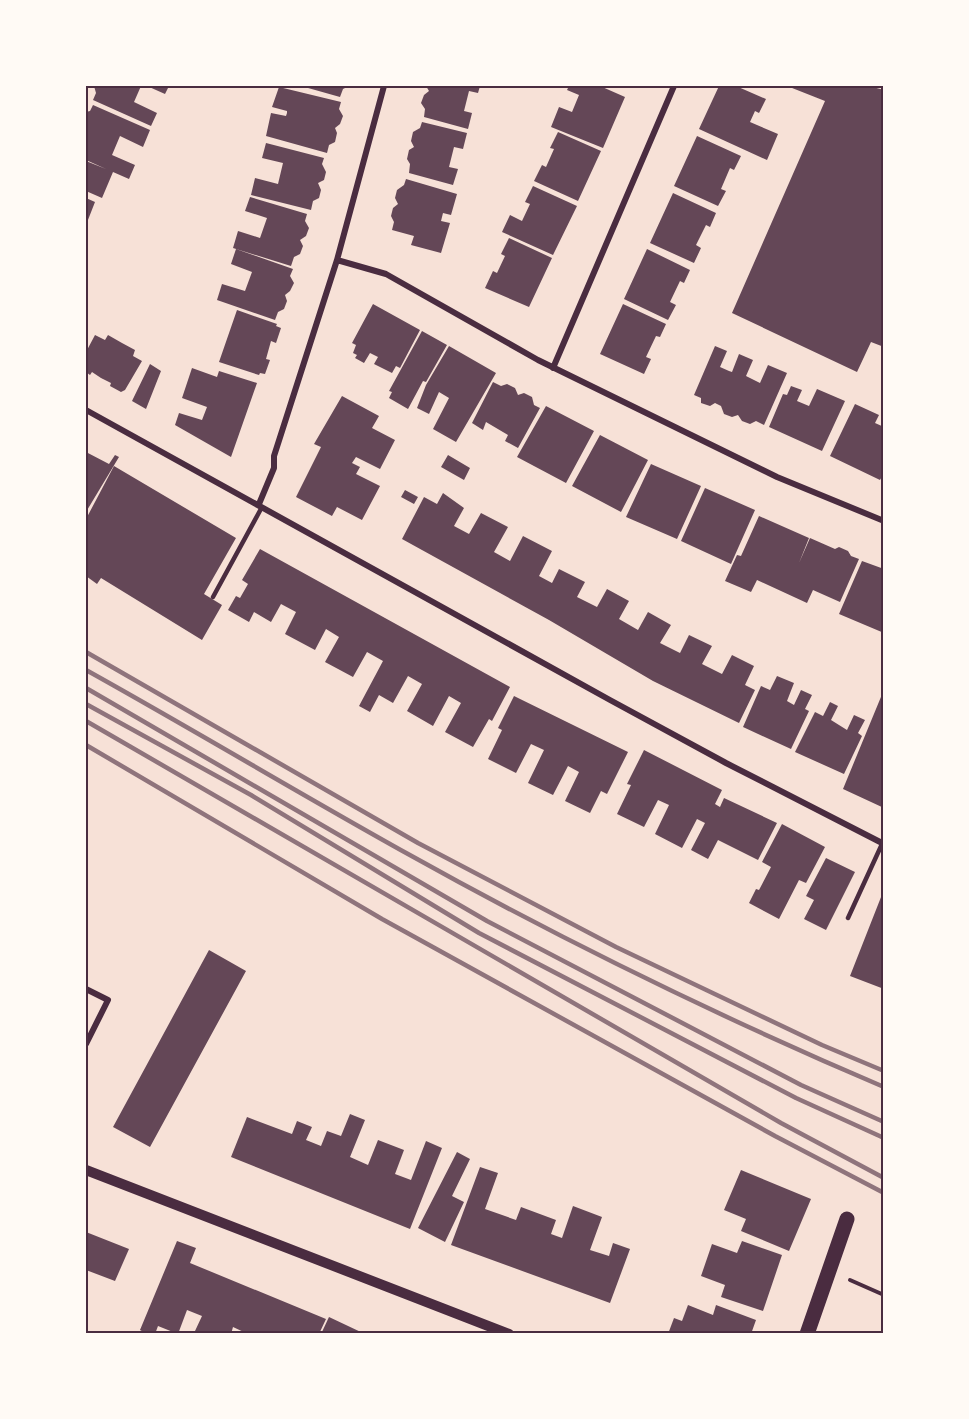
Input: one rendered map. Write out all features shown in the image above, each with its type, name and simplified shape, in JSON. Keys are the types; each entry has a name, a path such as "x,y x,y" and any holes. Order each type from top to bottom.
{"main road":[{"path":"807,1334 847,1219"}],"street":[{"path":"261,505 274,468 274,456 337,260 384,86"},
{"path":"553,368 674,86"},
{"path":"337,260 386,274 553,368 777,477 884,521"},
{"path":"86,410 677,737 883,844"},
{"path":"86,989 108,1000 86,1044"},
{"path":"86,1170 509,1334"}],"lane":[{"path":"213,597 261,505"},
{"path":"848,918 883,844"}],"path":[{"path":"830,1270 884,1295"}],"building":[{"path":"94,86 141,86 134,102 157,113 151,126 93,100 96,93"},
{"path":"147,86 169,86 165,94"},
{"path":"301,86 349,86 343,89 340,97"},
{"path":"426,86 480,86 478,93 469,91 464,111 472,113 468,129 424,117 425,109 421,103 424,95 429,91"},
{"path":"569,86 600,86 625,97 603,148 551,127 559,107 572,112 579,95 567,90"},
{"path":"719,86 736,86 766,99 759,113 755,111 750,122 778,134 767,160 699,129"},
{"path":"787,86 869,86 884,90 884,347 871,342 857,372 732,313 825,101"},
{"path":"279,87 341,102 339,109 343,116 340,124 335,128 337,133 335,142 329,145 327,153 266,136 271,113 286,116 287,113 287,111 272,107"},
{"path":"93,105 150,130 143,147 120,136 112,155 135,165 129,179 113,172 102,198 86,191 86,161 106,169 86,160 86,112 90,111"},
{"path":"422,122 467,133 463,149 454,147 449,167 458,169 453,185 409,173 410,164 407,159 409,150 414,147 411,141 413,132 420,128"},
{"path":"558,132 601,151 578,201 534,181 542,165 546,167 554,149 550,148"},
{"path":"697,136 741,156 734,170 730,168 721,189 726,191 718,206 674,186"},
{"path":"266,143 324,158 322,164 326,172 324,180 318,183 321,190 319,198 313,201 311,210 251,195 255,178 278,184 283,163 262,158"},
{"path":"406,179 457,194 451,215 443,213 441,221 450,223 441,253 411,245 414,236 392,230 394,222 391,216 393,208 398,204 395,198 397,190 404,185"},
{"path":"533,186 577,206 553,255 502,232 510,215 522,221 530,204 525,202"},
{"path":"673,193 716,213 710,227 706,225 696,245 701,248 694,263 650,243"},
{"path":"250,197 307,214 305,221 309,228 306,236 300,240 303,246 300,254 294,257 291,266 233,248 238,231 260,238 267,218 245,211"},
{"path":"86,198 95,202 86,225"},
{"path":"509,238 552,258 529,307 485,288 493,271 497,273 505,256 501,254"},
{"path":"236,249 293,269 290,276 294,283 285,295 287,301 284,309 278,312 275,320 217,300 222,284 245,291 252,272 231,264"},
{"path":"647,249 690,270 684,283 680,281 670,302 676,305 668,320 624,299"},
{"path":"373,304 420,330 400,368 396,366 392,373 374,364 378,357 370,353 364,363 355,358 357,355 353,353 356,345 352,343"},
{"path":"623,304 666,324 660,337 656,336 646,357 651,359 644,374 600,354"},
{"path":"237,310 277,324 276,326 281,328 276,343 271,341 266,359 270,360 265,374 260,373 259,375 219,362"},
{"path":"422,331 447,345 408,409 389,398 392,392 389,391"},
{"path":"95,335 105,340 108,335 135,350 133,356 142,361 125,390 121,392 92,372 90,375 86,372 86,352"},
{"path":"449,346 496,373 456,442 433,429 449,398 439,392 429,414 417,408 426,385"},
{"path":"715,346 727,351 720,367 729,371 732,372 739,354 753,360 746,376 760,383 768,365 787,373 764,425 756,421 750,424 742,421 738,415 732,417 724,414 721,406 715,403 710,406 701,403 701,398 694,395"},
{"path":"150,364 161,371 146,409 132,401"},
{"path":"192,368 217,377 219,371 257,383 231,457 175,425 179,413 202,420 207,407 182,398"},
{"path":"493,382 515,388 518,395 524,393 532,397 534,405 540,408 518,448 505,441 508,435 486,422 483,430 472,423"},
{"path":"791,386 802,390 797,401 809,406 817,389 845,401 822,451 769,427 783,394 787,395"},
{"path":"342,396 379,416 372,428 395,440 380,469 356,457 352,463 360,467 356,474 380,486 362,520 337,507 332,516 296,497 321,447 314,444"},
{"path":"855,404 879,415 875,423 884,427 884,473 880,480 830,456"},
{"path":"546,406 594,431 566,483 517,457"},
{"path":"600,435 648,460 621,512 572,486"},
{"path":"86,452 109,464 115,455 119,457 86,512"},
{"path":"448,455 470,468 464,480 441,467"},
{"path":"651,464 701,486 677,539 626,517"},
{"path":"114,466 236,538 204,594 222,605 202,640 101,578 97,584 86,576 86,519"},
{"path":"705,488 755,510 731,564 681,541"},
{"path":"405,490 418,497 414,504 401,497"},
{"path":"443,493 464,508 454,526 469,534 481,513 508,527 494,552 510,561 523,536 552,551 539,576 552,583 559,569 585,582 577,597 597,607 607,589 629,601 619,619 638,630 648,612 671,625 660,643 680,653 689,635 712,646 702,664 722,674 732,655 754,666 745,685 755,690 739,723 653,681 549,620 402,539 424,497 437,504"},
{"path":"759,516 809,538 799,563 810,538 835,549 839,547 859,559 840,602 813,590 807,603 757,580 751,592 725,581 737,555 741,556"},
{"path":"260,549 510,687 492,721 489,719 473,747 445,732 461,703 449,696 433,726 407,711 422,684 408,676 393,703 379,695 370,712 359,706 383,661 367,652 353,677 325,662 339,637 326,629 315,650 285,634 296,612 281,604 271,622 254,612 249,622 228,610 236,596 240,598 248,584 242,580"},
{"path":"862,561 884,569 884,633 839,614"},
{"path":"777,676 794,683 787,701 794,705 801,690 812,695 805,709 809,711 791,749 743,727 761,686 770,690"},
{"path":"884,692 884,808 843,789"},
{"path":"514,696 628,752 607,794 601,791 590,813 565,801 579,772 568,766 553,795 528,783 544,750 531,744 516,773 488,759 502,730 498,728"},
{"path":"830,702 838,706 831,720 847,730 854,715 865,720 858,733 862,736 844,774 795,752 815,712 823,716"},
{"path":"644,750 722,790 715,804 720,807 724,798 777,823 758,860 718,840 708,859 691,850 705,823 697,819 682,848 655,834 669,805 658,800 644,827 617,814 631,785 627,784"},
{"path":"782,824 825,847 806,883 799,880 779,919 749,903 771,867 762,862"},
{"path":"826,858 855,872 826,930 804,919 814,900 806,896"},
{"path":"884,892 884,989 850,976"},
{"path":"209,950 246,971 150,1147 113,1127"},
{"path":"350,1114 365,1120 350,1157 368,1165 378,1140 404,1150 395,1174 411,1180 426,1141 442,1148 410,1229 231,1157 247,1117 292,1134 297,1121 312,1127 306,1140 321,1146 327,1131 341,1136"},
{"path":"457,1152 470,1159 452,1196 464,1202 445,1242 418,1228"},
{"path":"480,1167 498,1173 485,1209 516,1220 521,1207 556,1220 551,1234 562,1238 573,1206 602,1217 590,1250 609,1256 613,1243 630,1249 610,1303 451,1245"},
{"path":"741,1170 811,1199 789,1251 741,1231 746,1219 724,1210"},
{"path":"86,1232 129,1249 115,1281 86,1270"},
{"path":"177,1241 196,1248 190,1263 326,1319 319,1334 248,1334 233,1327 231,1334 201,1334 195,1331 202,1316 187,1310 178,1334 158,1326 155,1334 147,1334 140,1330"},
{"path":"742,1241 782,1255 763,1311 721,1297 725,1285 701,1276 712,1244 737,1253"},
{"path":"688,1305 713,1315 716,1305 756,1320 751,1334 668,1334 674,1318 682,1321"},
{"path":"329,1317 365,1334 321,1334"}],"railway":[{"path":"86,652 418,843 616,947 822,1045 884,1071"},
{"path":"86,670 368,831 525,917 703,1006 884,1087"},
{"path":"86,688 487,921 801,1085 884,1122"},
{"path":"86,704 251,795 479,933 796,1098 884,1138"},
{"path":"86,721 781,1123 884,1178"},
{"path":"86,745 382,919 775,1136 884,1193"}]}
